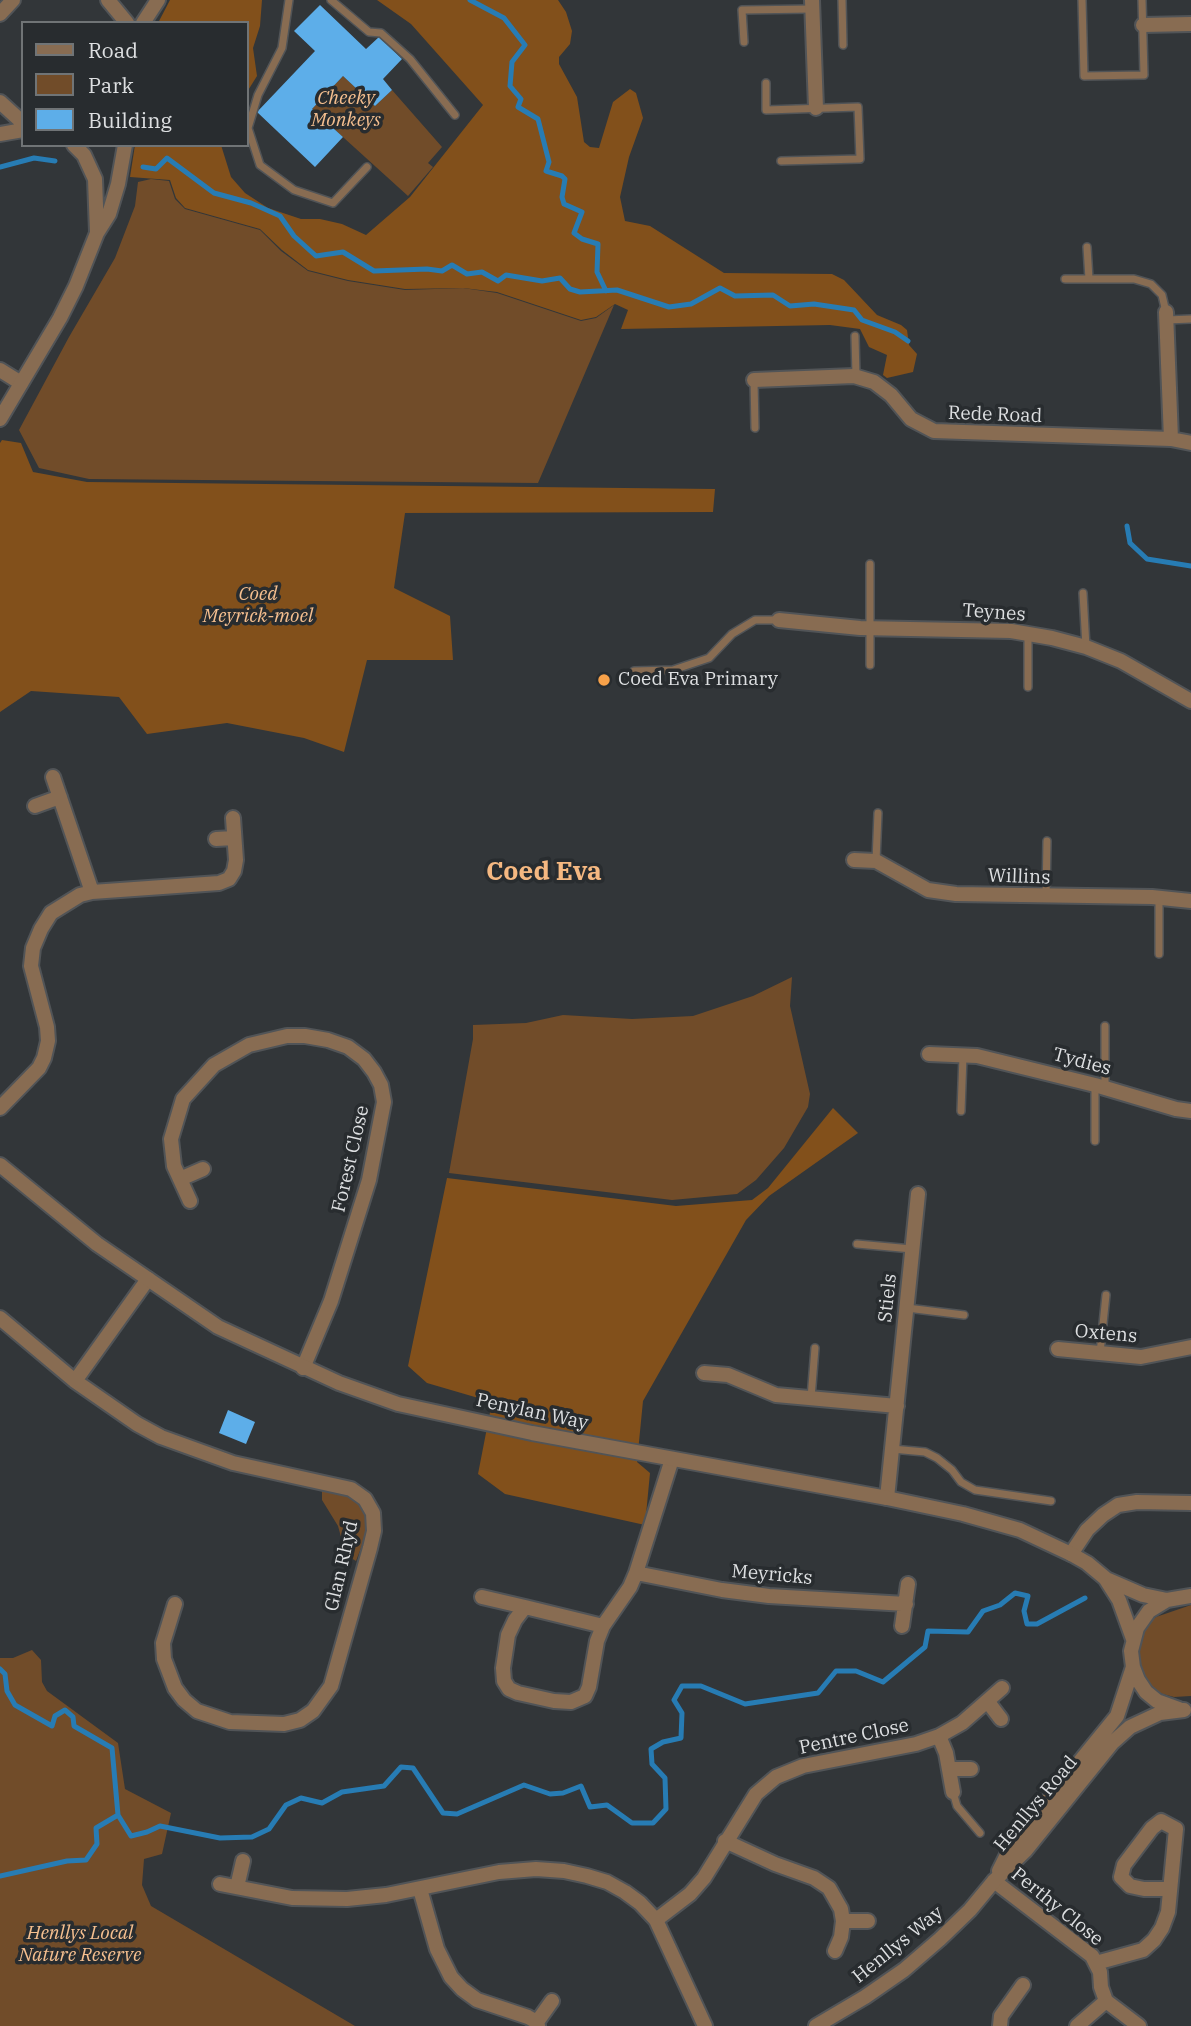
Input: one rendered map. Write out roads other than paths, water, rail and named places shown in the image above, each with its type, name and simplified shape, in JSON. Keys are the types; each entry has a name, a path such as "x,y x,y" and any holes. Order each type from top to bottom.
{"street":[{"path":"0,14 13,0"},
{"path":"108,0 125,21"},
{"path":"144,21 158,0"},
{"path":"812,4 816,108"},
{"path":"1143,25 1191,24"},
{"path":"0,102 21,121"},
{"path":"0,134 21,130"},
{"path":"77,147 84,155 95,179 97,233"},
{"path":"0,419 76,286 97,233 109,214 125,147"},
{"path":"1166,316 1171,439"},
{"path":"0,370 21,383"},
{"name":"Rede Road","path":"754,380 856,377 874,382 891,396 911,419 934,431 1171,439 1191,443"},
{"name":"Teynes","path":"779,621 870,628 1011,631 1028,634 1086,647 1121,661 1191,701"},
{"path":"53,777 92,892"},
{"path":"35,806 60,797"},
{"path":"0,1108 39,1068 48,1041 32,966 33,948 51,913 79,895 92,892 219,883 229,879 236,860 233,818"},
{"path":"216,839 234,838"},
{"name":"Willins","path":"854,860 876,861 928,890 956,894 1191,901"},
{"name":"Forest Close","path":"190,1201 174,1166 171,1139 183,1099 214,1065 265,1040 304,1036 348,1047 364,1059 374,1072 381,1085 384,1102 369,1180 331,1301 303,1368"},
{"name":"Tydies","path":"929,1054 990,1059 1191,1111"},
{"name":"Penylan Way","path":"0,1166 97,1244 218,1327 303,1368 398,1404 532,1433 963,1514 1020,1530 1087,1563 1105,1578 1143,1595 1167,1600"},
{"path":"180,1180 203,1169"},
{"name":"Stiels","path":"887,1498 918,1194"},
{"path":"75,1381 148,1279"},
{"name":"Glan Rhyd","path":"0,1318 75,1381 137,1424 161,1437 233,1463 351,1489 365,1499 373,1513 374,1531 370,1548 331,1686 313,1711 300,1720 284,1724 230,1723 197,1711 184,1700 175,1688 164,1659 163,1643 175,1604"},
{"name":"Oxtens","path":"1058,1349 1141,1357 1191,1347"},
{"path":"704,1373 728,1375 776,1395 897,1406"},
{"path":"526,1607 515,1620 508,1635 503,1668 504,1681 509,1689 554,1701 571,1702 585,1696 597,1641 603,1626 630,1587 636,1573 672,1459"},
{"path":"1071,1554 1087,1530 1102,1515 1118,1505 1137,1502 1191,1503"},
{"name":"Meyricks","path":"636,1573 769,1596 905,1604"},
{"name":"Penylan Way","path":"1105,1578 1119,1600 1133,1639"},
{"path":"902,1626 908,1584"},
{"path":"1188,1710 1164,1704 1146,1692 1133,1667 1133,1639 1149,1611 1167,1600 1191,1595"},
{"path":"482,1597 603,1626"},
{"name":"Henllys Road","path":"994,1881 1012,1845 1117,1716 1133,1667"},
{"name":"Pentre Close","path":"656,1920 690,1894 704,1878 756,1794 776,1776 803,1766 939,1737 962,1723 1002,1688"},
{"path":"988,1702 1001,1719"},
{"name":"Henllys Road","path":"994,1881 1026,1851 1112,1743 1145,1719 1160,1713 1188,1710"},
{"name":"Pentre Close","path":"939,1737 946,1753 953,1792"},
{"path":"949,1769 971,1769"},
{"name":"Perthy Close","path":"1096,1964 1143,1950 1162,1928 1168,1912 1176,1829 1161,1821 1152,1828 1124,1865 1121,1877 1130,1886 1169,1889"},
{"path":"725,1841 814,1878 829,1888 841,1909 843,1921 841,1937 835,1951"},
{"path":"237,1887 243,1861"},
{"path":"220,1884 292,1898 321,1899 366,1898 499,1872 536,1869 564,1871 607,1882 640,1903 656,1920 705,2026"},
{"name":"Perthy Close","path":"994,1881 1084,1949 1096,1964 1106,2001"},
{"name":"Henllys Way","path":"817,2026 904,1970 950,1929 994,1881"},
{"path":"420,1889 437,1949 451,1977 461,1989 477,2000 537,2024 552,2001"},
{"path":"843,1921 868,1921"},
{"path":"1000,2026 1005,2010 1023,1985"},
{"path":"1077,2026 1106,2001 1139,2026"}],"lane":[{"path":"289,0 282,48 258,95 248,128 260,165 294,190 333,203 368,167"},
{"path":"331,0 369,32 381,33 410,60 455,115"},
{"path":"842,0 843,45"},
{"path":"1083,0 1084,76 1144,75 1142,0"},
{"path":"744,42 742,10 812,4"},
{"path":"766,83 766,110 858,107 860,159 781,161"},
{"path":"1087,247 1089,279"},
{"path":"1065,279 1133,279 1151,284 1162,295 1166,316 1191,320"},
{"path":"855,336 856,377"},
{"path":"754,380 755,428"},
{"path":"870,564 870,665"},
{"path":"1083,593 1086,647"},
{"path":"634,671 673,670 709,658 732,634 755,620 779,621"},
{"path":"1027,687 1028,634"},
{"path":"876,861 878,813"},
{"path":"1046,897 1047,841"},
{"path":"1158,954 1159,898"},
{"path":"1095,1141 1105,1026"},
{"path":"961,1111 963,1055"},
{"path":"857,1244 913,1249"},
{"path":"1100,1353 1106,1295"},
{"path":"907,1308 964,1315"},
{"path":"811,1398 815,1348"},
{"path":"892,1449 925,1452 937,1458 952,1470 961,1482 975,1490 1051,1501"},
{"path":"953,1792 957,1806 980,1833"}],"waterway":[{"path":"470,0 504,18 525,45 512,62 510,86 521,99 518,107 538,119 549,162 546,171 565,179 562,197 564,204 582,212 574,233 582,239 598,244 597,272 606,291"},
{"path":"0,167 34,158 55,161"},
{"path":"143,167 156,169 167,158 214,193 251,203 280,216 294,236 316,256 343,252 374,271 442,271 452,265 467,274 482,272 498,281 506,275 542,281 560,278 570,289 580,292 617,290 669,307 691,304 720,288 735,296 773,295 790,306 814,304 854,310 862,320 895,332 908,341"},
{"path":"1127,526 1130,543 1147,559 1191,566"},
{"path":"0,1876 67,1861 86,1860 97,1844 96,1828 118,1815 131,1836 160,1826 220,1838 252,1837 269,1829 286,1805 301,1798 322,1803 342,1792 384,1786 401,1767 413,1768 443,1813 457,1814 524,1785 550,1794 563,1793 581,1786 590,1807 607,1805 632,1823 653,1823 666,1809 665,1778 652,1764 651,1749 663,1742 681,1738 682,1713 674,1700 682,1686 701,1686 745,1704 818,1693 836,1671 856,1671 883,1682 925,1647 928,1631 968,1632 983,1611 1000,1605 1015,1593 1028,1596 1024,1611 1027,1624 1037,1624 1085,1598"},
{"path":"0,1669 5,1674 7,1691 15,1705 52,1726 55,1716 65,1710 73,1717 74,1726 112,1748 118,1815"}],"place":[{"name":"Coed Eva Primary","path":"604,680"}],"district":[{"name":"Coed Eva","path":"544,872"}],"park label":[{"name":"Cheeky Monkeys","path":"346,110"},
{"name":"Coed Meyrick-moel","path":"258,606"},
{"name":"Henllys Local Nature Reserve","path":"80,1945"}]}
